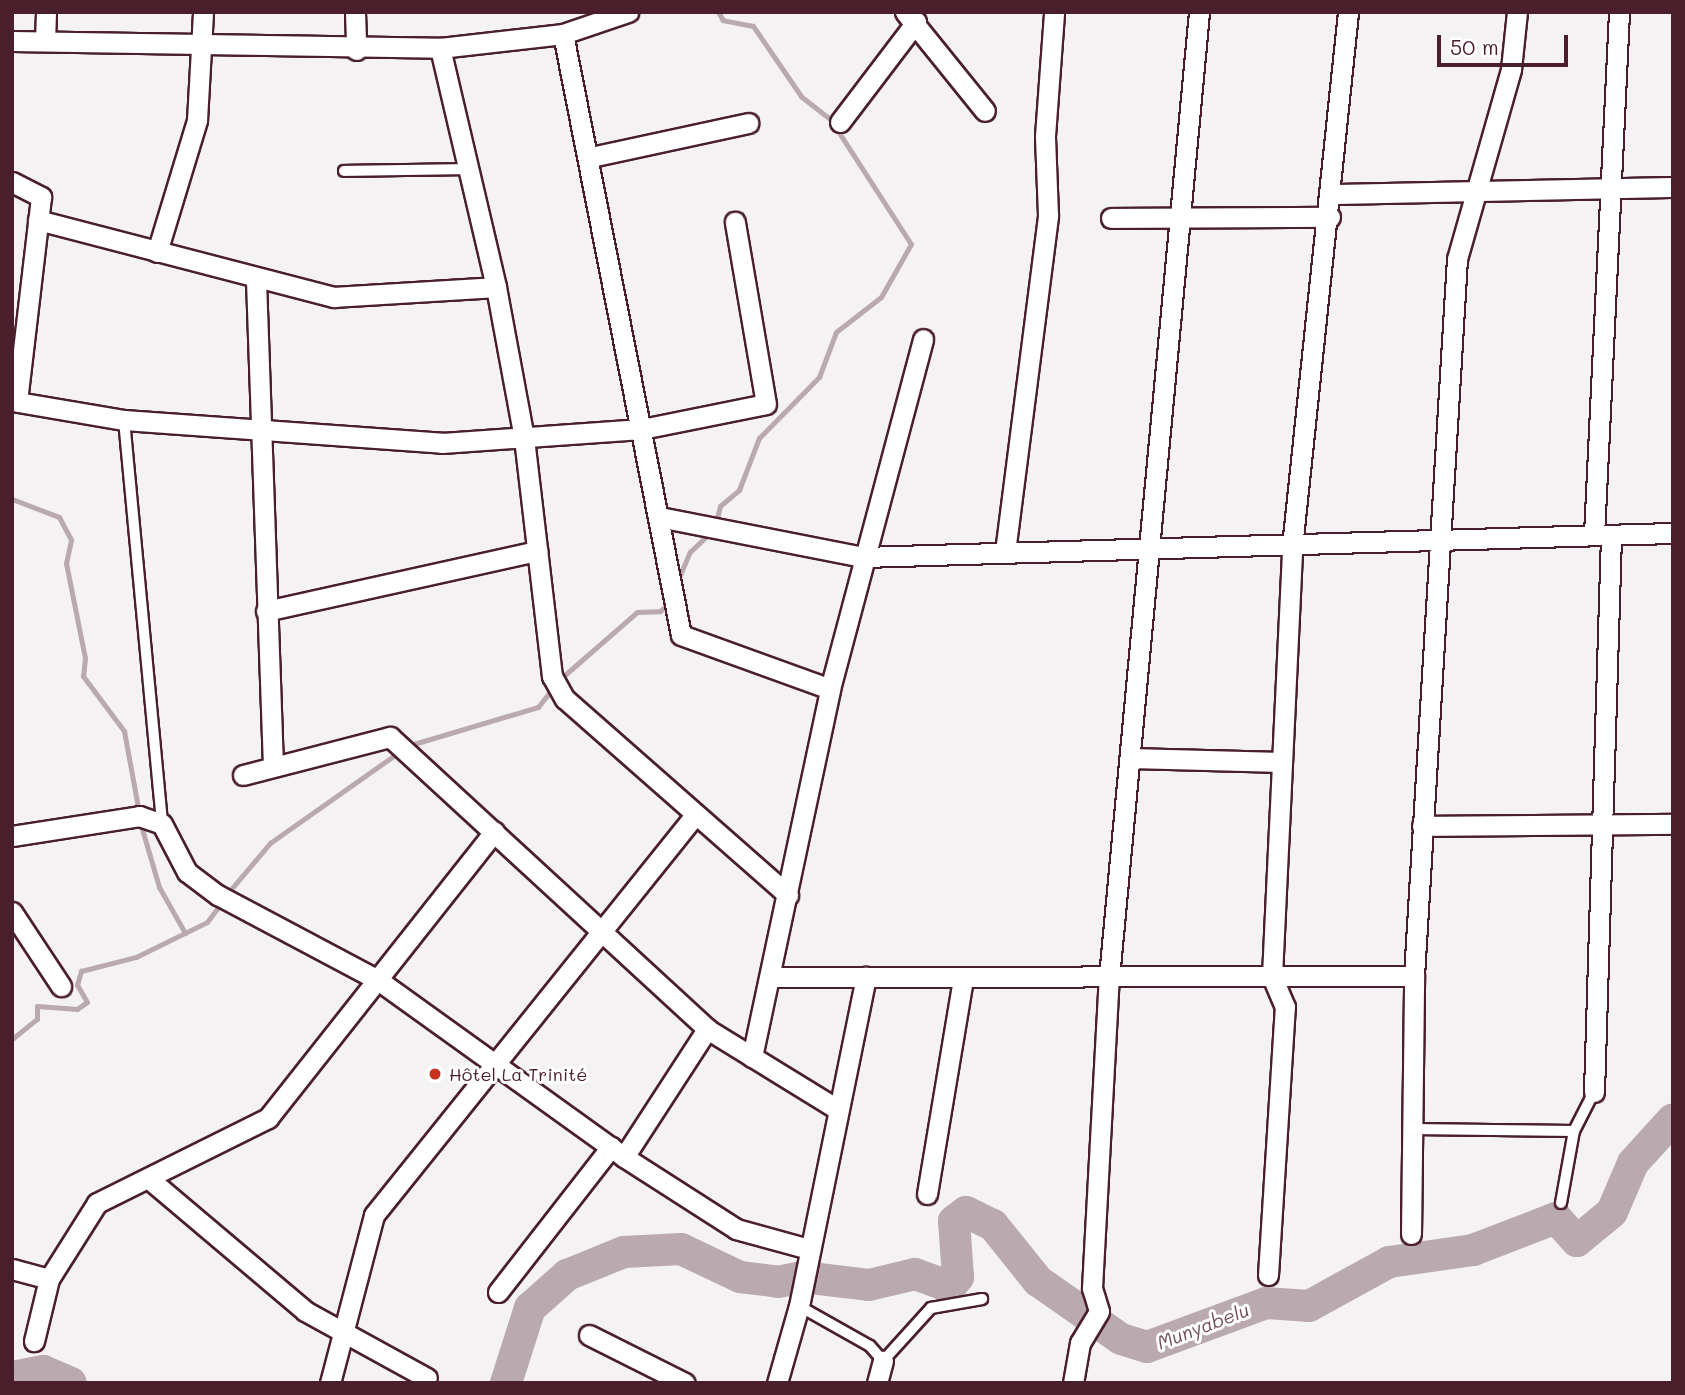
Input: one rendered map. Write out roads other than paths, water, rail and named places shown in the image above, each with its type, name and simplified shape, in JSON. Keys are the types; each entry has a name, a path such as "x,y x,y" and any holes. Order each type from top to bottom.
{"street":[{"path":"45,41 46,12"},
{"path":"157,252 197,120 204,45 203,12"},
{"path":"355,12 356,50"},
{"path":"1005,552 1048,215 1045,136 1054,12"},
{"path":"1073,1383 1080,1343 1096,1320 1092,1288 1109,977 1153,549 1199,12"},
{"path":"1268,1275 1285,1007 1272,976 1292,547 1334,194 1348,12"},
{"path":"1411,1234 1414,976 1457,259 1511,69 1517,12"},
{"path":"1594,1092 1604,824 1603,535 1619,12"},
{"path":"12,41 356,50 440,48 563,34 623,13"},
{"path":"839,122 915,16 985,111"},
{"path":"563,34 592,157 681,635 830,689"},
{"path":"440,48 496,287 524,438 555,682 695,815 788,895"},
{"path":"592,157 748,122"},
{"path":"12,182 41,197 15,402 124,420 442,443 642,429 766,404 735,222"},
{"path":"1334,194 1673,187"},
{"path":"1111,218 1330,217"},
{"path":"38,220 256,280 334,297 496,287"},
{"path":"256,280 273,766"},
{"path":"752,1058 830,689 923,338"},
{"path":"659,517 863,557 1442,543 1673,533"},
{"path":"266,611 537,551"},
{"path":"243,775 390,737 707,1029 837,1109"},
{"path":"1130,758 1282,762"},
{"path":"331,1383 374,1215 695,815"},
{"path":"12,836 139,816 162,824 187,872 224,899 378,980 617,1152 736,1229 808,1255"},
{"path":"1422,826 1673,824"},
{"path":"34,1341 49,1279 97,1203 268,1118 494,832"},
{"path":"12,912 61,986"},
{"path":"771,976 963,980 1414,976"},
{"path":"777,1383 799,1306 866,977"},
{"path":"927,1194 963,980"},
{"path":"498,1292 617,1152 707,1029"},
{"path":"149,1179 305,1311 346,1330 427,1378"},
{"path":"12,1269 49,1279"},
{"path":"589,1335 685,1383"},
{"path":"877,1383 883,1361"}],"lane":[{"path":"344,171 467,169"},
{"path":"124,420 162,824"},
{"path":"1561,1203 1574,1131 1594,1092"},
{"path":"1412,1129 1574,1131"},
{"path":"799,1306 870,1346 883,1361 931,1308 982,1299"}],"waterway":[{"path":"715,525 720,506 739,490 759,438 819,377 836,332 881,297 911,244 830,119 801,96 753,26 723,20 718,12"},
{"path":"12,499 59,517 71,540 66,563 85,658 83,676 124,731 139,813"},
{"path":"677,582 690,552 710,533"},
{"path":"559,680 637,612 660,611 669,603"},
{"path":"407,746 538,707 553,688"},
{"path":"227,894 270,843 399,752"},
{"path":"140,822 159,887 185,933"},
{"path":"12,1039 37,1019 37,1006 77,1009 87,1002 77,985 81,971 136,957 207,922 222,902"},
{"name":"Munyabelu","path":"506,1383 530,1308 567,1275 624,1252 681,1249 740,1277 778,1282 802,1277 869,1285 915,1274 950,1287 958,1277 954,1221 966,1212 993,1225 1038,1281 1121,1339 1147,1347 1266,1303 1309,1306 1389,1262 1473,1250 1556,1218 1577,1241 1612,1212 1633,1163 1673,1119"},
{"name":"Munyabelu","path":"12,1377 43,1371 71,1383"}],"place":[{"name":"Hôtel La Trinité","path":"435,1074"}]}
